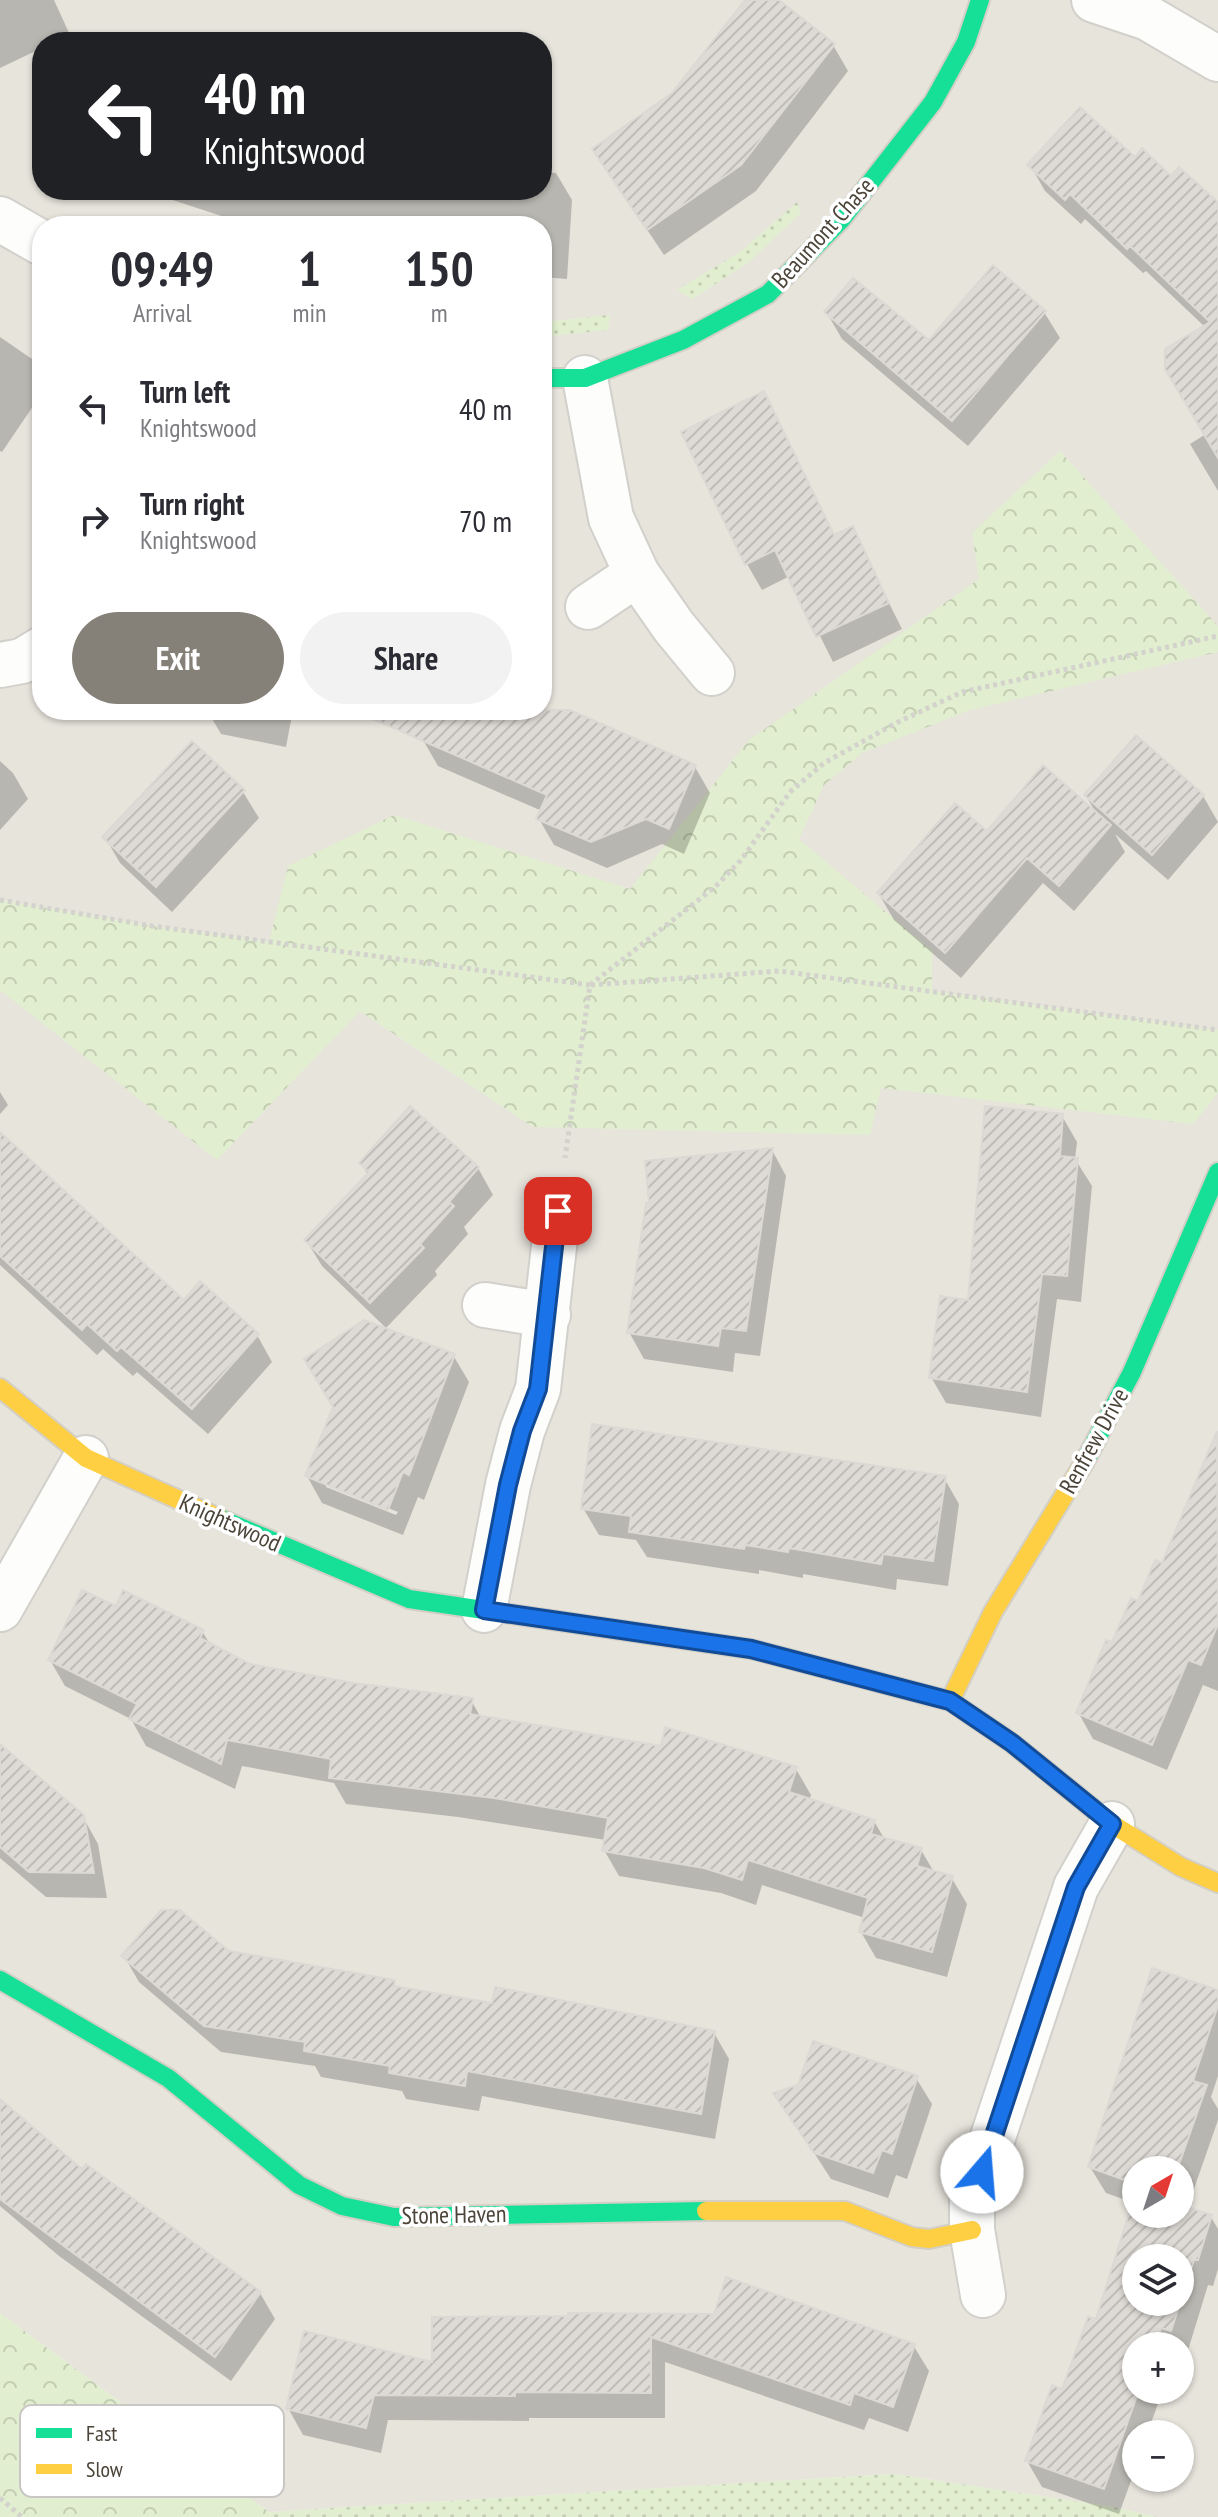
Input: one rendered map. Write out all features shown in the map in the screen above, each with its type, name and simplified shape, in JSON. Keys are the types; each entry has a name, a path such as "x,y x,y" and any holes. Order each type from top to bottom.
{"street":[{"name":"Beaumont Chase","path":"552,378 585,378 683,340 768,294 841,220 933,102 966,42 980,0"},
{"path":"1094,0 1148,18 1218,59"},
{"path":"0,219 32,237"},
{"path":"585,378 611,518 637,574 674,627 712,673"},
{"path":"588,607 637,574"},
{"path":"0,665 22,661 32,655"},
{"name":"Renfrew Drive","path":"950,1701 993,1612 1098,1441 1132,1372 1218,1172"},
{"path":"484,1610 508,1485 522,1431 538,1389 558,1211"},
{"path":"485,1305 548,1315"},
{"name":"Knightswood","path":"0,1388 86,1458 281,1546 409,1599 751,1649 950,1701 1012,1743 1112,1824 1181,1867 1218,1883"},
{"path":"0,1609 86,1458"},
{"path":"983,2295 972,2230 972,2200 1076,1887 1112,1824"},
{"name":"Stone Haven","path":"0,1980 168,2078 299,2185 342,2206 394,2217 801,2209 845,2211 912,2237 929,2239 972,2230"}],"path":[{"path":"558,1211 590,985 715,887 741,860 790,792 836,756 962,692 1218,636"},
{"path":"0,900 152,926 590,985 779,971 1218,1030"},
{"path":"0,2498 22,2517"}],"shaded area":[{"path":"0,0 1218,0 1218,2517 1157,2517 1114,2507 893,2474 269,2512 249,2497 284,2497 284,2405 124,2405 0,2313"}],"green space":[{"path":"797,202 801,213 749,262 692,299 677,290 740,252"},
{"path":"610,315 608,330 552,336 552,321"},
{"path":"1060,451 1218,626 1218,652 970,710 862,753 824,785 799,839 932,951 932,991 1218,1030 1218,1093 1193,1124 881,1088 870,1135 533,1127 360,1011 217,1160 0,990 0,900 269,942 288,866 394,815 630,889 749,740 979,579 972,533"},
{"path":"0,2313 124,2405 20,2405 20,2497 249,2497 274,2517 0,2517"},
{"path":"893,2474 1114,2507 1157,2517 274,2517 269,2512"}],"building":[{"path":"745,0 779,0 835,44 741,165 647,230 592,149 672,93"},
{"path":"1080,107 1135,157 1142,148 1171,176 1179,167 1218,202 1218,458 1165,369 1165,349 1210,322 1070,194 1065,200 1027,165"},
{"path":"993,265 1046,311 952,421 824,312 853,278 929,340"},
{"path":"764,391 834,535 853,526 889,603 816,637 775,550 745,565 681,432"},
{"path":"552,710 570,710 696,765 669,829 646,819 591,842 536,819 547,795 375,720 552,720"},
{"path":"1136,735 1204,795 1152,855 1084,795"},
{"path":"192,741 245,790 156,887 102,837"},
{"path":"1043,765 1111,825 1059,886 1027,858 945,953 877,893 955,803 987,831"},
{"path":"410,1106 479,1167 449,1202 454,1206 420,1244 424,1248 370,1303 304,1240 369,1172 359,1163"},
{"path":"985,1106 1063,1114 1060,1156 1078,1158 1067,1276 1042,1274 1027,1392 929,1378 940,1296 968,1300"},
{"path":"0,1132 184,1300 200,1281 259,1334 192,1409 121,1347 117,1351 87,1324 82,1330 0,1256"},
{"path":"773,1148 746,1331 721,1328 718,1346 627,1333 646,1203 649,1203 645,1161"},
{"path":"364,1320 455,1354 409,1475 403,1472 388,1510 305,1476 333,1407 304,1359"},
{"path":"592,1424 946,1476 933,1561 883,1554 881,1564 789,1548 788,1552 745,1545 744,1549 629,1532 631,1516 581,1509"},
{"path":"1217,1431 1218,1624 1201,1665 1188,1660 1152,1745 1076,1713 1106,1640 1112,1642 1131,1598 1138,1601 1155,1560 1162,1563"},
{"path":"82,1590 116,1606 123,1590 204,1630 200,1638 250,1664 354,1683 473,1698 470,1714 661,1746 665,1727 797,1767 789,1792 875,1820 871,1834 922,1848 917,1866 953,1876 932,1952 859,1932 868,1898 748,1860 742,1880 704,1868 602,1851 608,1818 494,1798 329,1778 331,1759 227,1740 221,1764 129,1719 137,1704 48,1660"},
{"path":"0,1744 84,1815 94,1873 29,1872 0,1847"},
{"path":"161,1910 180,1910 229,1951 395,1980 394,1986 492,2003 495,1987 715,2031 701,2114 467,2071 465,2086 389,2073 390,2066 304,2051 305,2042 204,2026 121,1956"},
{"path":"1152,1968 1218,1990 1218,2005 1193,2081 1207,2085 1182,2156 1122,2156 1122,2179 1088,2167"},
{"path":"813,2041 918,2076 892,2154 882,2150 873,2173 814,2153 773,2093 798,2085"},
{"path":"0,2099 82,2169 86,2164 261,2292 215,2357 0,2199"},
{"path":"1194,2209 1212,2215 1198,2260 1194,2260 1194,2244 1122,2244 1122,2316 1176,2316 1171,2331 1161,2328 1160,2332 1122,2332 1122,2404 1134,2404 1128,2420 1122,2420 1122,2438 1104,2489 1025,2461 1052,2385 1062,2389 1088,2317 1096,2319 1124,2228 1194,2228"},
{"path":"726,2277 915,2344 893,2407 854,2393 850,2405 651,2337 651,2393 374,2395 366,2428 286,2409 304,2331 432,2362 432,2317 568,2316 568,2313 714,2314"}],"traffic: fast":[{"path":"552,378 585,378 683,340 768,294 841,220 933,102 966,42 980,0"},
{"path":"1084,1463 1132,1372 1218,1172"},
{"path":"219,1518 409,1599 709,1643"},
{"path":"0,1980 168,2078 299,2185 342,2206 394,2217 706,2211"}],"traffic: slow":[{"path":"0,1388 86,1458 219,1518"},
{"path":"950,1701 993,1612 1084,1463"},
{"path":"709,1643 751,1649 950,1701 1012,1743 1112,1824 1181,1867 1218,1883"},
{"path":"706,2211 845,2211 912,2237 929,2239 972,2230"}],"route":[{"path":"558,1211 538,1389 522,1431 508,1485 484,1610 751,1649 950,1701 1012,1743 1112,1824 1076,1887 982,2172"}]}
